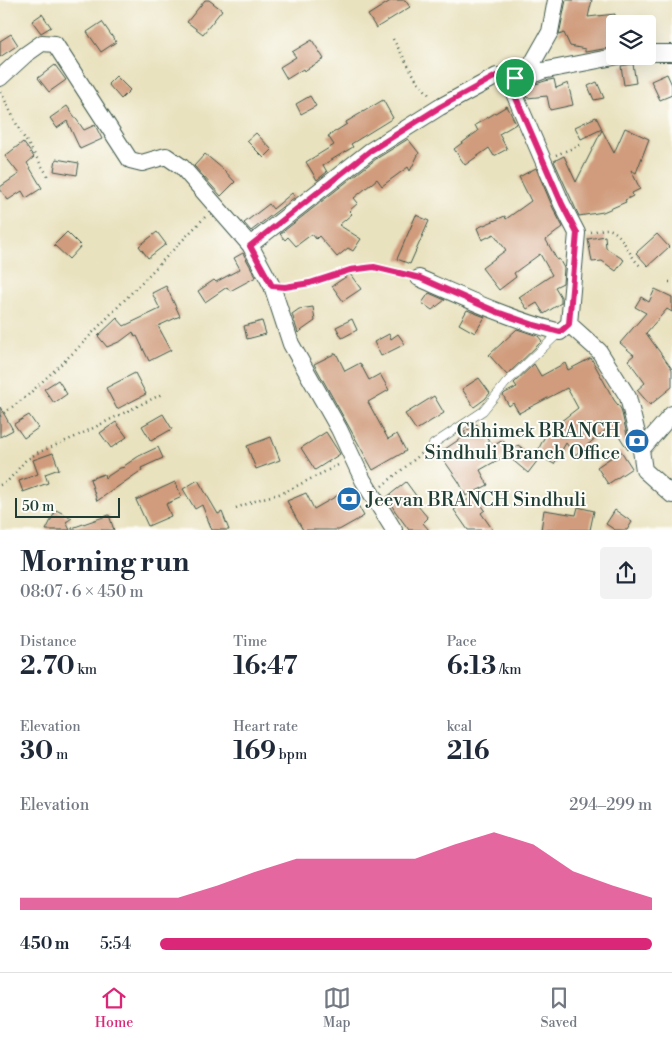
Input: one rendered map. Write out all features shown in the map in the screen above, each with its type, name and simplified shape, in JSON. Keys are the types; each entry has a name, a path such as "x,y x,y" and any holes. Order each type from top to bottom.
{"street":[{"path":"556,0 550,32 513,91 562,204 577,233 564,328"},
{"path":"0,78 42,43 55,44 130,160 142,163 166,156 182,167 216,206 250,246 272,286 291,344 339,429 372,496 394,530"},
{"path":"656,53 672,53"},
{"path":"250,246 370,151 440,107 496,76 520,78 542,71 606,59"},
{"path":"420,278 497,312 534,325 564,328 599,351 628,397 644,470 672,495"},
{"path":"641,450 672,414"}],"lane":[{"path":"433,444 483,411 506,383 564,328"}],"path":[{"path":"393,39 416,79 440,107"},
{"path":"0,91 20,131 48,176"},
{"path":"544,161 580,144"},
{"path":"0,416 27,396 61,364 216,206"},
{"path":"577,233 609,229 616,232 637,264 642,267"},
{"path":"272,286 285,287 310,283 350,270 374,267 420,278"},
{"path":"0,485 7,482 25,461 37,453 75,437 162,394"},
{"path":"372,496 433,444"},
{"path":"236,508 283,493 353,458"}],"building":[{"path":"205,0 209,0 222,10 203,34 187,22"},
{"path":"392,0 405,0 410,7 376,28 368,15"},
{"path":"566,0 592,0 588,17 606,15 606,48 585,52 585,49 570,46 564,33 559,35"},
{"path":"42,14 51,27 41,33 32,21"},
{"path":"102,22 116,42 101,52 87,32"},
{"path":"11,34 18,45 0,57 0,41"},
{"path":"312,40 324,59 287,79 280,67 296,57 292,52"},
{"path":"55,65 66,80 49,92 38,78"},
{"path":"633,65 636,83 624,85 621,66"},
{"path":"667,74 672,85 672,95 660,100 651,81"},
{"path":"116,76 130,90 121,99 108,84"},
{"path":"554,79 556,88 568,83 573,105 550,110 547,96 527,98 524,88"},
{"path":"597,82 604,98 594,100 588,86"},
{"path":"310,96 316,106 301,114 296,104"},
{"path":"383,100 393,118 351,144 353,147 323,165 327,172 317,180 306,162 334,145 328,136 347,124 346,122"},
{"path":"67,106 84,130 95,125 102,139 80,149 67,121 57,128 50,118"},
{"path":"507,106 516,124 499,134 507,149 494,156 489,148 465,165 454,149 478,131 475,125"},
{"path":"596,117 602,129 581,139 575,127"},
{"path":"625,128 649,139 636,173 631,170 640,189 632,193 633,196 625,200 626,202 603,212 579,216 554,161 564,156 576,182 602,130 614,153"},
{"path":"256,133 272,150 264,158 247,141"},
{"path":"408,139 419,153 410,171 408,167 382,186 377,179 354,198 358,203 349,211 352,214 339,225 361,239 353,251 348,248 337,257 319,236 316,239 312,234 296,246 288,237 285,240 280,234 376,159"},
{"path":"23,142 34,157 27,163 42,188 26,198 22,191 8,200 0,187 19,174 5,156"},
{"path":"205,154 235,182 221,196 194,166"},
{"path":"56,159 79,163 77,175 54,171"},
{"path":"536,168 563,227 546,240 557,260 559,259 564,268 563,283 555,287 561,297 561,303 544,314 537,303 527,309 519,297 552,275 540,254 514,273 516,277 499,290 482,268 506,250 494,234 482,240 477,228 505,216 506,219 531,201 519,177"},
{"path":"292,193 295,197 251,231 244,223 269,204 273,209"},
{"path":"416,215 429,221 410,264 397,259"},
{"path":"67,232 81,246 69,259 54,245"},
{"path":"157,232 166,244 148,258 139,246"},
{"path":"657,234 669,247 648,266 636,253"},
{"path":"605,236 606,248 624,260 616,271 602,261 592,262 588,239"},
{"path":"243,253 256,277 230,291 227,287 205,302 198,291 214,280 216,282 240,269 234,258"},
{"path":"350,274 361,289 343,301 332,286"},
{"path":"166,286 180,316 158,326 171,350 149,361 137,336 135,337 133,332 121,341 107,347 98,336 117,318 124,326 160,309 152,293"},
{"path":"655,289 672,297 672,312 667,309 646,333 672,369 672,387 650,405 637,390 645,383 628,360 634,355 620,343 646,313 635,307 641,297 649,302"},
{"path":"429,293 445,300 432,310 422,303"},
{"path":"313,307 315,321 298,333 292,314 299,309"},
{"path":"467,310 485,317 475,333 459,324"},
{"path":"352,319 357,330 342,338 336,327"},
{"path":"262,321 266,334 247,339 244,326"},
{"path":"517,329 538,336 542,341 507,375 489,355"},
{"path":"389,334 391,339 398,334 405,344 381,356 374,342"},
{"path":"336,353 345,371 360,363 369,380 380,374 389,390 368,402 388,439 397,434 406,451 373,470 314,364"},
{"path":"591,358 621,409 630,448 628,450 614,428 609,432 607,429 575,455 566,443 554,464 536,454 547,432 578,408 567,388 519,413 513,403 509,406 503,395 517,387 514,383 534,364 541,376 565,363 568,370"},
{"path":"135,373 146,394 117,409 106,388"},
{"path":"479,378 490,393 474,407 462,389"},
{"path":"58,380 67,394 54,403 44,389"},
{"path":"434,396 444,413 416,430 405,414"},
{"path":"0,407 13,430 0,437"},
{"path":"163,414 172,429 151,441 142,426"},
{"path":"29,415 38,428 24,438 14,424"},
{"path":"116,422 127,437 111,448 100,433"},
{"path":"477,424 493,446 503,440 510,453 480,470 488,485 466,496 459,482 439,453 466,435 464,432"},
{"path":"326,432 340,454 315,470 301,448"},
{"path":"271,437 280,460 256,469 247,446"},
{"path":"518,445 538,460 528,473 509,457"},
{"path":"158,447 163,458 141,468 142,470 97,501 90,479 104,474 105,478 120,468 125,467 139,456"},
{"path":"621,451 632,468 608,484 597,467"},
{"path":"53,453 59,469 45,474 48,483 23,492 19,481 38,474 33,460"},
{"path":"198,480 218,514 222,512 229,530 212,530 202,505 195,509 183,489"},
{"path":"175,482 182,497 166,504 171,516 148,526 136,500"},
{"path":"406,482 417,497 413,500 428,518 423,523 429,530 409,530 387,497"},
{"path":"349,489 364,516 339,530 303,530 287,501 306,493 314,509"},
{"path":"474,495 485,510 481,513 493,530 468,530 454,510"},
{"path":"578,507 594,511 590,530 541,530 544,510 576,515"},
{"path":"56,510 72,518 66,522 70,530 46,530"},
{"path":"615,510 632,522 627,530 615,530 606,524"},
{"path":"109,515 114,530 72,530 72,528"}],"place":[{"name":"Chhimek BRANCH Sindhuli Branch Office","path":"637,441"},
{"name":"Jeevan BRANCH Sindhuli","path":"349,499"}],"route":[{"path":"496,76 515,78 513,91 562,204 577,233 569,324 560,332 497,312 420,278 374,267 350,270 310,283 285,287 272,286 250,246 370,151 440,107 496,76"}]}
